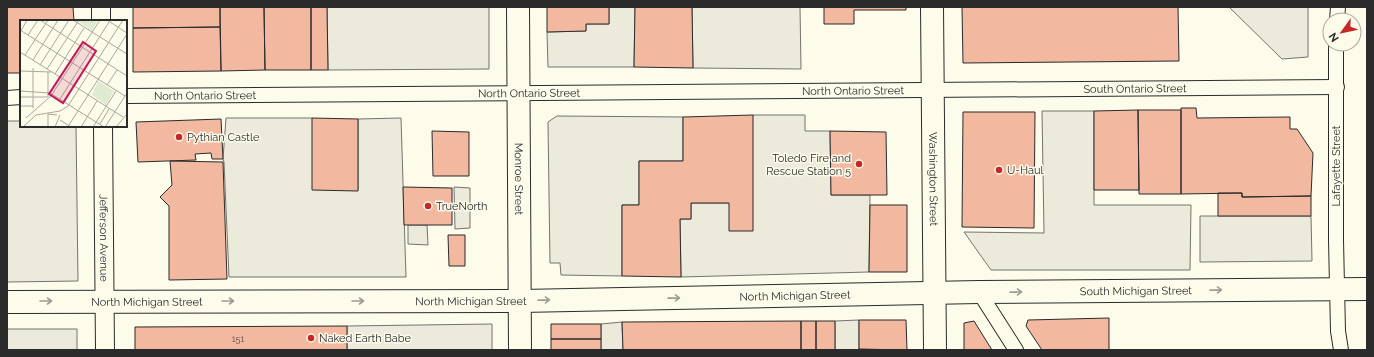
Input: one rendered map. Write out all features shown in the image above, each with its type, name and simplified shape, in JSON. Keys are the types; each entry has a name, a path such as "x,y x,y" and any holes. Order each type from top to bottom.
{"main road":[{"name":"Monroe Street","path":"518,7 521,301 520,350"},
{"name":"Washington Street","path":"932,7 935,350"},
{"name":"South Michigan Street","path":"935,294 979,292 1337,288 1367,289"},
{"name":"North Michigan Street","path":"7,302 521,301 935,294"}],"street":[{"path":"101,7 101,20"},
{"name":"Lafayette Street","path":"1336,52 1337,288 1338,331 1341,350"},
{"name":"South Ontario Street","path":"933,90 1337,87"},
{"name":"North Ontario Street","path":"127,96 933,90"},
{"path":"7,98 20,97"},
{"name":"Jefferson Avenue","path":"103,127 105,350"},
{"path":"979,292 1016,350"}],"shaded area":[{"path":"327,7 489,7 489,69 328,70"},
{"path":"609,7 635,7 634,67 548,67 547,32 586,31 586,24 609,24"},
{"path":"692,7 800,7 801,69 693,68"},
{"path":"1229,7 1308,7 1308,57 1282,59"},
{"path":"1042,111 1094,111 1094,205 1191,205 1190,270 991,270 964,232 1044,233"},
{"path":"753,115 805,115 805,131 830,131 831,195 870,195 869,272 681,277 680,219 691,219 691,203 729,203"},
{"path":"557,116 683,117 683,161 639,161 639,205 622,205 622,276 561,275 560,263 550,263 548,122"},
{"path":"226,118 312,118 358,190 358,119 401,118 406,277 229,277 223,159"},
{"path":"7,121 20,121 20,127 76,127 78,281 7,282"},
{"path":"454,187 470,188 470,228 455,229"},
{"path":"1200,216 1311,216 1312,261 1200,262"},
{"path":"408,225 427,225 428,245 408,244"},
{"path":"859,320 859,349 877,350 835,350 835,321"},
{"path":"622,322 623,350 601,350 601,324"},
{"path":"492,324 492,350 347,350 347,326"},
{"path":"7,329 77,329 77,350 7,350"}],"building":[{"path":"7,7 73,7 74,20 20,20 20,73 7,73"},
{"path":"133,7 220,7 220,27 133,28"},
{"path":"220,7 264,7 265,70 221,71"},
{"path":"264,7 311,7 311,70 265,70"},
{"path":"311,7 327,7 328,70 311,70"},
{"path":"547,7 609,7 609,24 586,24 586,31 547,32"},
{"path":"635,7 692,7 693,68 634,67"},
{"path":"824,7 906,7 906,10 854,10 854,24 824,24"},
{"path":"962,7 1178,7 1179,61 963,63"},
{"path":"220,27 221,71 133,72 133,28"},
{"path":"1181,108 1196,108 1197,118 1290,117 1290,129 1297,129 1313,153 1311,196 1242,197 1242,193 1181,194"},
{"path":"1138,110 1139,190 1094,190 1094,111"},
{"path":"1138,110 1181,110 1181,194 1139,194"},
{"name":"U-Haul","path":"963,112 1035,112 1034,228 962,227"},
{"path":"753,115 753,231 729,231 729,203 691,203 691,219 680,219 681,277 622,276 622,205 639,205 639,161 683,161 683,117"},
{"path":"312,118 358,119 358,191 312,190"},
{"name":"Pythian Castle","path":"221,119 223,159 212,159 211,153 195,154 196,160 138,162 136,122"},
{"path":"432,131 469,132 469,176 433,176"},
{"name":"Toledo Fire and Rescue Station 5","path":"830,131 886,132 887,195 831,195"},
{"path":"170,161 223,162 227,279 169,280 169,206 160,197 172,185"},
{"name":"TrueNorth","path":"403,187 452,188 452,225 404,225"},
{"path":"1218,193 1242,193 1242,197 1311,196 1311,216 1218,216"},
{"path":"870,205 907,205 907,272 869,272"},
{"path":"448,235 465,235 465,266 449,266"},
{"path":"1109,318 1109,350 1042,350 1026,326 1028,320"},
{"path":"859,320 906,320 907,350 859,349"},
{"path":"801,321 801,350 623,350 622,322"},
{"path":"801,321 816,321 816,350 801,350"},
{"path":"816,321 835,321 835,350 816,350"},
{"path":"974,321 992,350 964,350 964,323"},
{"path":"551,324 601,324 601,339 551,339"},
{"path":"347,326 347,350 135,350 135,327"},
{"path":"551,339 601,339 601,350 551,350"}],"place":[{"name":"Pythian Castle","path":"179,137"},
{"name":"Toledo Fire and Rescue Station 5","path":"859,164"},
{"name":"U-Haul","path":"999,170"},
{"name":"TrueNorth","path":"428,206"},
{"name":"Naked Earth Babe","path":"311,338"}]}
